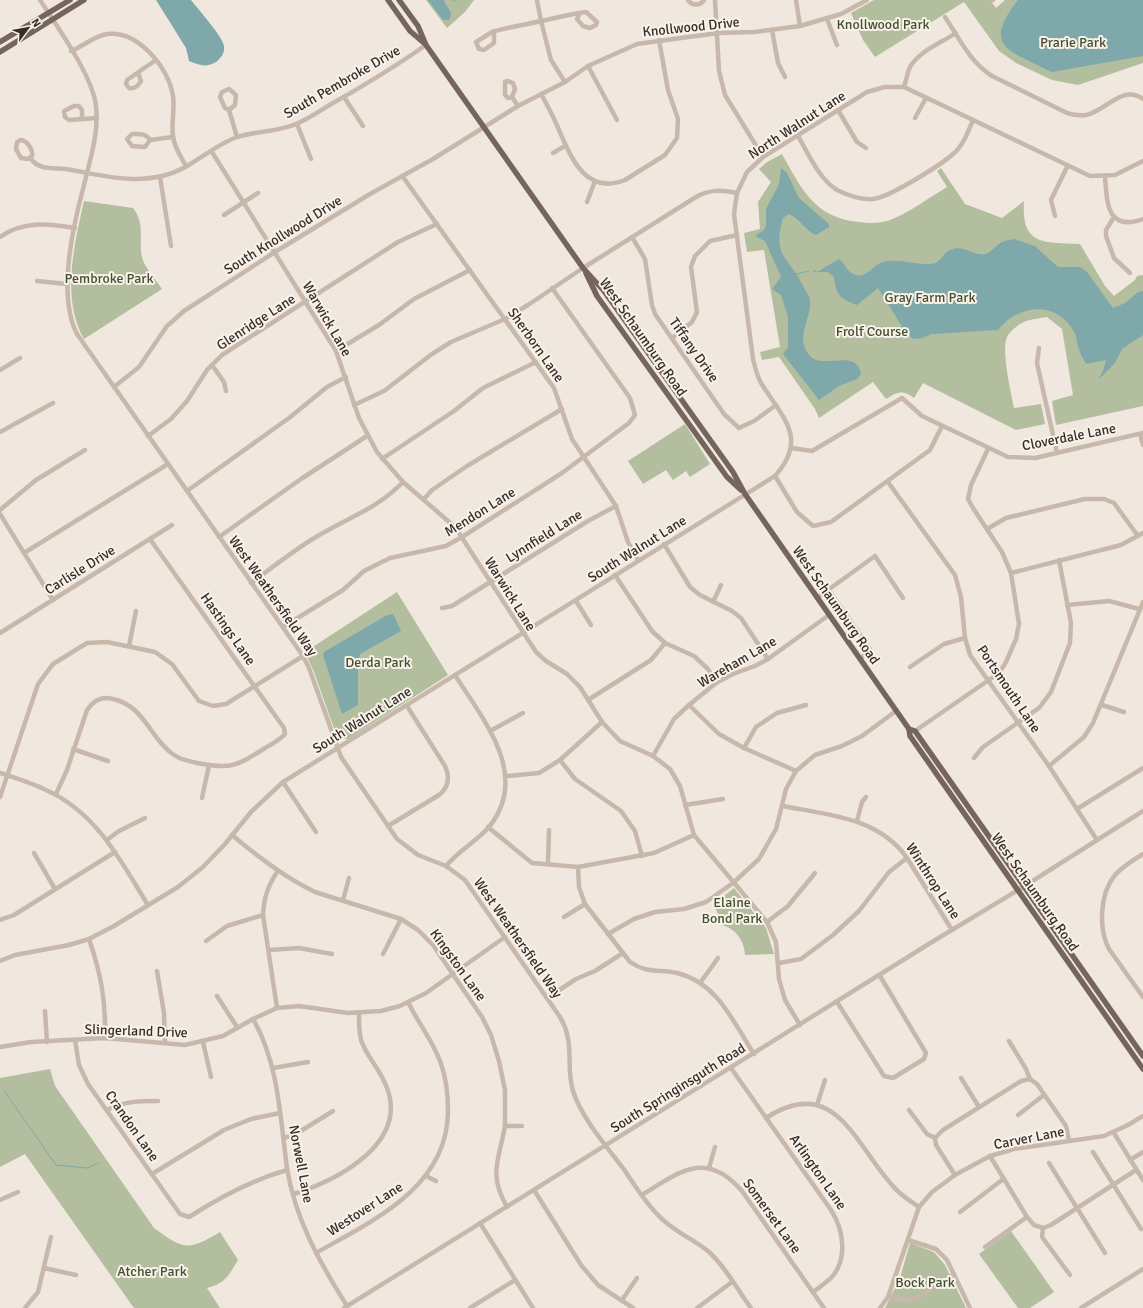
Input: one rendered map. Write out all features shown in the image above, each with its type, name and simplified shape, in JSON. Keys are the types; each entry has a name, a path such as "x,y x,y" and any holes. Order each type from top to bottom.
{"main road":[{"path":"0,42 70,0"},
{"path":"0,52 84,0"},
{"name":"West Schaumburg Road","path":"388,0 410,31 426,45"},
{"name":"West Schaumburg Road","path":"399,0 418,26 426,45 583,268 604,291 733,472 744,494 896,711 908,729 910,736 1143,1056"},
{"name":"West Schaumburg Road","path":"583,268 596,296 727,477 744,494"},
{"path":"908,729 915,732"},
{"name":"West Schaumburg Road","path":"915,732 1021,889 1141,1061 1143,1069"}],"street":[{"name":"West Weathersfield Way","path":"40,0 86,75 93,91 97,118 95,139 75,228 67,284 67,303 74,328 303,656 309,668 341,757 388,826 402,843 411,850 446,866 461,876 506,937 560,1017 568,1033 571,1083 577,1102 606,1146 650,1207 666,1224 712,1254 751,1308"},
{"path":"537,0 551,60 565,82"},
{"path":"688,0 691,4 696,5 704,0"},
{"path":"715,0 719,71 726,96 763,158"},
{"path":"796,0 800,26"},
{"name":"Knollwood Drive","path":"485,128 518,106 565,82 588,66 637,44 718,33 772,30 800,26 827,19 867,0"},
{"path":"494,31 494,43 484,50 479,48 476,42 494,31 541,22 569,14 579,15"},
{"path":"945,17 972,58 987,72 1067,113 1077,116 1087,115 1126,94 1136,94 1143,99"},
{"path":"827,19 836,45"},
{"path":"772,30 778,63 785,77"},
{"path":"904,87 909,69 913,62 956,33"},
{"path":"71,51 98,36 122,34 134,39 156,60 168,81 173,96 173,137 177,151 186,166"},
{"path":"541,94 556,122 565,146 583,173 600,183 613,183 631,177 665,155 677,138 678,119 668,90 659,40"},
{"name":"South Pembroke Drive","path":"30,158 38,166 44,168 66,169 134,179 160,177 172,174 237,137 297,124 426,45"},
{"path":"138,73 156,60"},
{"path":"588,66 618,120"},
{"name":"North Walnut Lane","path":"744,494 775,476 785,464 791,448 789,426 760,381 753,359 734,214 737,193 747,172 763,158 838,110 876,88 891,86 904,87 1067,167 1090,176 1105,177 1120,174 1143,161"},
{"path":"229,110 235,105 236,95 230,89 220,94 221,102 225,108 229,110 237,137"},
{"path":"344,96 363,126"},
{"path":"512,97 518,106"},
{"path":"915,118 926,98"},
{"path":"838,110 857,142 866,148"},
{"path":"82,119 97,118"},
{"path":"798,136 821,174 836,189 853,196 873,199 893,192 953,154 962,143 973,120"},
{"path":"297,124 311,159"},
{"name":"South Knollwood Drive","path":"114,387 139,367 167,326 175,318 275,252 370,194 403,177 485,128"},
{"path":"150,140 148,136 137,134 132,134 128,139 132,146 145,147 150,140 173,137"},
{"path":"21,140 26,141 32,151 30,158 25,160 21,158 16,149 17,142 21,140"},
{"path":"553,153 565,146"},
{"name":"Warwick Lane","path":"212,152 336,351 346,377 354,405 367,436 382,459 403,482 445,517 462,537 522,633 536,652 546,661 567,674 580,687 602,722 620,740 653,756 670,769 680,786 694,835 767,922 776,942 779,963 779,980 785,1000 800,1025"},
{"path":"1055,216 1051,200 1067,167"},
{"path":"160,177 171,246"},
{"name":"Sherborn Lane","path":"403,177 554,388 569,433 583,458 616,506 628,542 638,560"},
{"path":"1105,177 1107,205 1114,217 1129,223 1143,219"},
{"path":"587,202 595,181"},
{"path":"354,405 384,391 432,354 451,342 505,319 632,237 706,192 717,190 737,193"},
{"path":"224,215 258,193"},
{"path":"1114,217 1106,230 1106,236 1114,258 1130,273"},
{"path":"1,235 21,226 36,224 75,228"},
{"name":"Glenridge Lane","path":"148,436 171,419 187,401 195,387 212,365 230,350 306,303 398,242 437,224"},
{"path":"672,338 692,322 698,312 691,267 695,256 710,241 737,235"},
{"name":"Tiffany Drive","path":"632,237 646,259 653,310 724,414 739,428 754,421 776,405"},
{"path":"336,351 379,325 414,299 470,270"},
{"path":"37,281 67,284"},
{"name":"Mendon Lane","path":"282,627 343,590 364,571 390,558 446,546 462,537 583,458 625,427 635,415 630,398 552,288"},
{"path":"1039,348 1037,363 1057,453"},
{"path":"0,370 20,358"},
{"path":"382,459 454,411 483,388 536,362"},
{"path":"212,365 224,382 226,391"},
{"path":"187,491 289,418 327,386 346,377"},
{"name":"Cloverdale Lane","path":"791,448 812,451 902,398 922,416 988,449 1008,457 1035,458 1142,434"},
{"path":"0,432 53,403"},
{"path":"424,499 432,490 462,469 562,409"},
{"path":"775,476 798,512 813,526 831,522 930,450 942,426"},
{"path":"1142,434 1143,445"},
{"path":"219,537 300,479 367,436"},
{"path":"915,732 999,673 1016,639 1019,624 1011,573 1002,552 968,499 971,485 988,449"},
{"path":"0,510 36,480 85,450"},
{"path":"24,553 168,464"},
{"path":"251,582 315,537 367,511 392,494 403,482"},
{"name":"Portsmouth Lane","path":"888,482 954,575 961,597 965,638 970,655 1049,766 1097,840"},
{"name":"South Walnut Lane","path":"0,961 14,955 69,945 89,939 178,888 203,867 257,806 284,782 744,494"},
{"path":"987,529 1006,518 1094,498 1109,500 1114,503 1138,536"},
{"name":"Lynnfield Lane","path":"442,608 452,606 588,521 616,506"},
{"path":"0,514 53,600"},
{"name":"Carlisle Drive","path":"0,633 172,526"},
{"path":"1011,573 1121,545 1143,533"},
{"name":"Hastings Lane","path":"150,539 255,686 286,733 283,737 238,764 225,767 209,765"},
{"path":"664,544 690,587 713,602 732,611 741,618 768,659"},
{"path":"817,598 875,556 903,598"},
{"path":"974,758 983,747 1039,708 1051,692 1070,642 1071,623 1059,560"},
{"path":"615,575 646,624 665,643 694,656 708,669 716,683"},
{"path":"713,602 721,586"},
{"path":"828,589 870,649 860,659"},
{"path":"576,600 591,626"},
{"path":"1067,605 1109,601 1127,604 1139,609"},
{"path":"1049,766 1084,737 1102,705 1143,602"},
{"path":"129,646 136,612"},
{"name":"Wareham Lane","path":"653,756 674,719 716,683 768,659 829,615"},
{"path":"910,667 944,644 965,638"},
{"path":"0,797 35,692 42,678 50,667 78,648 91,642 102,641 155,652 166,658 196,698 207,705 216,707 226,704 303,656"},
{"path":"588,700 651,660 665,643"},
{"path":"446,866 455,854 488,827 504,796 507,776 499,747 455,675"},
{"path":"56,794 64,778 88,707 96,701 109,698 121,702 136,710 165,747 175,756 185,760 209,765 202,798"},
{"path":"689,705 719,734 744,748 796,771"},
{"path":"744,748 756,727 777,713 806,705"},
{"path":"1102,705 1124,712"},
{"path":"388,826 439,795 444,790 448,782 448,774 445,766 407,706"},
{"path":"608,934 634,919 655,912 684,909 706,902 733,883 759,859 776,829 783,806 786,789 796,771 815,755 842,746 862,736 896,711"},
{"path":"490,731 524,713"},
{"path":"507,776 539,773 560,760 602,722"},
{"path":"73,749 108,760"},
{"path":"560,760 575,779 621,811 635,831 642,856"},
{"path":"1077,809 1143,768"},
{"path":"0,773 56,794 83,813 107,840 148,905"},
{"path":"284,782 316,832"},
{"path":"857,821 862,802 866,797"},
{"path":"685,805 723,799"},
{"name":"Winthrop Lane","path":"783,806 857,821 886,836 899,846 952,930"},
{"name":"South Springinsguth Road","path":"346,1307 952,930 1021,889 1143,811"},
{"path":"107,840 119,831 145,818"},
{"path":"488,827 532,863 578,866 654,853 694,835"},
{"path":"548,864 549,830"},
{"name":"Kingston Lane","path":"232,835 277,872 315,892 401,919 429,940 482,1017 491,1035 499,1061 505,1090 505,1126 496,1165 496,1176 500,1193 508,1207"},
{"path":"0,920 14,914 115,852"},
{"path":"34,853 55,889"},
{"path":"1143,854 1118,871 1108,886 1102,926 1105,942 1109,949 1143,997"},
{"path":"779,963 801,959 833,935 859,911 889,872 907,858"},
{"path":"578,866 579,887 585,904 630,962 639,968 650,972 674,973 700,983 721,1002 754,1054"},
{"path":"277,872 268,887 264,900 263,915 277,1008"},
{"path":"767,922 788,906 815,873"},
{"path":"343,900 349,878"},
{"path":"564,917 585,904"},
{"path":"206,941 227,926 263,915"},
{"path":"383,954 401,919"},
{"name":"Slingerland Drive","path":"0,1047 31,1042 105,1038 185,1045 223,1036 253,1019 277,1008 299,1006 359,1013 381,1011 408,1002 426,993 506,937"},
{"path":"89,939 98,966 104,993 105,1038"},
{"path":"269,950 299,948 332,954"},
{"path":"547,998 576,978 595,971 623,953"},
{"path":"700,983 718,958"},
{"path":"158,971 164,1013 164,1044"},
{"path":"837,1002 884,1076 894,1078 924,1059 926,1053 880,976"},
{"path":"217,996 237,1028"},
{"name":"Westover Lane","path":"316,1254 396,1205 409,1195 426,1176 438,1156 448,1126 447,1086 439,1058 408,1002"},
{"path":"45,1011 47,1042"},
{"path":"294,1194 318,1186 367,1156 379,1143 387,1131 392,1108 388,1090 381,1072 368,1054 362,1040 359,1013"},
{"name":"Norwell Lane","path":"253,1019 264,1036 273,1068 284,1138 287,1170 306,1234 346,1307"},
{"name":"Crandon Lane","path":"75,1040 79,1065 88,1084 180,1214 185,1217 189,1217 248,1184 287,1170"},
{"path":"1009,1041 1026,1069 1030,1079 1044,1095 1066,1126 1069,1140"},
{"path":"202,1042 211,1077"},
{"path":"273,1068 308,1062"},
{"name":"Arlington Lane","path":"731,1068 832,1210 840,1225 843,1244 839,1264 831,1278 813,1292"},
{"path":"960,1078 979,1107"},
{"path":"935,1138 943,1130 979,1107 1021,1081 1030,1079"},
{"path":"818,1105 825,1080"},
{"path":"1018,1115 1044,1095"},
{"path":"107,1110 120,1103 135,1101 158,1101"},
{"path":"766,1118 783,1108 793,1105 818,1105 841,1117 894,1188 919,1207"},
{"path":"909,1110 927,1134 935,1138"},
{"path":"284,1138 296,1134 333,1111"},
{"path":"152,1174 224,1130 251,1120 280,1113"},
{"name":"Carver Lane","path":"880,1308 888,1297 919,1207 932,1192 955,1175 990,1156 1014,1149 1069,1140 1087,1140 1114,1133 1143,1116"},
{"path":"505,1126 522,1126"},
{"path":"1114,1133 1143,1180"},
{"path":"935,1138 936,1145 955,1175"},
{"path":"642,1195 680,1172 695,1168 709,1168 715,1148"},
{"path":"1093,1152 1141,1228"},
{"path":"1130,1160 1143,1152"},
{"path":"990,1156 1002,1180 1027,1217 1034,1225 1043,1228 1136,1170"},
{"path":"1049,1163 1105,1253"},
{"name":"Somerset Lane","path":"709,1168 726,1176 737,1186 824,1308"},
{"path":"426,1176 436,1181"},
{"path":"960,1212 1002,1180"},
{"path":"534,1190 581,1265 598,1285 633,1308"},
{"path":"0,1200 18,1192"},
{"path":"985,1247 1027,1217"},
{"path":"480,1223 533,1308"},
{"path":"1043,1228 1042,1237 1070,1275"},
{"path":"25,1308 38,1292 51,1237"},
{"path":"908,1240 936,1249 947,1260 970,1308"},
{"path":"44,1268 76,1275"},
{"path":"1080,1308 1143,1269"},
{"path":"888,1297 910,1300 921,1296 954,1274"},
{"path":"622,1300 637,1278"},
{"path":"470,1308 515,1280"},
{"path":"697,1308 732,1282"}],"green space":[{"path":"426,0 474,0 465,12 447,28"},
{"name":"Prarie Park","path":"874,0 990,0 996,8 1005,0 1143,0 1143,63 1078,85 1052,80 1016,63 999,51 964,2 875,57 863,40 851,13"},
{"name":"Gray Farm Park","path":"782,154 796,179 812,200 831,215 864,223 878,223 891,220 902,215 947,187 937,171 941,168 965,204 1002,218 1024,201 1026,227 1031,234 1037,239 1046,242 1080,244 1105,286 1114,296 1135,280 1137,276 1143,275 1143,406 1056,425 1052,401 1073,395 1062,329 1047,317 1033,319 1021,324 1010,333 1005,343 1007,372 1014,408 1041,404 1045,424 1016,430 923,383 914,398 907,393 900,392 886,399 873,382 819,418 815,409 779,357 762,360 760,352 780,347 764,250 747,252 744,233 760,229 758,202 771,182 759,169 767,162"},
{"name":"Pembroke Park","path":"84,201 133,208 137,214 141,226 141,250 143,260 147,269 162,289 84,339 77,323 71,289 74,253"},
{"path":"685,424 710,464 690,477 686,471 673,480 666,470 643,484 628,461"},
{"name":"Derda Park","path":"397,592 448,675 348,739 342,739 336,734 314,672 305,652"},
{"name":"Elaine Bond Park","path":"734,888 766,928 774,954 745,955 741,940 735,932 722,925 714,904"},
{"name":"Atcher Park","path":"50,1069 55,1086 154,1228 172,1241 186,1245 193,1245 220,1232 238,1260 229,1275 223,1281 207,1288 220,1308 134,1308 25,1154 0,1167 0,1078"},
{"path":"1011,1231 1054,1292 1030,1308 1018,1308 979,1254"},
{"name":"Bock Park","path":"910,1243 934,1252 945,1265 966,1308 885,1308 900,1278"}],"water":[{"path":"156,0 191,0 223,42 224,51 220,59 209,65 199,65 189,61 186,48"},
{"path":"428,0 444,0 451,12 451,17 449,20 443,20"},
{"name":"Prarie Park","path":"1018,0 1143,0 1143,56 1052,72 1049,71 1012,52 1001,38 1002,28 1007,16"},
{"path":"781,168 787,173 799,198 829,224 829,227 816,235 789,214 783,218 780,232 779,242 784,257 800,279 810,300 810,308 803,336 806,350 811,357 817,360 847,360 853,362 858,366 861,374 857,379 839,386 819,400 783,354 788,347 788,317 781,295 772,289 781,277 765,241 755,236 764,230 766,226 766,209 779,184"},
{"path":"1014,239 1035,246 1058,267 1080,267 1087,272 1113,308 1125,303 1138,292 1143,291 1143,335 1122,349 1115,363 1098,380 1103,371 1106,360 1086,364 1079,349 1075,334 1067,322 1048,310 1037,309 1016,315 1006,321 998,330 932,334 922,338 913,339 906,333 878,288 857,305 840,296 836,288 834,277 828,272 817,272 839,259 853,274 856,275 864,275 880,263 888,261 931,264 940,260 945,253 950,250 960,248 985,254 1002,242"},
{"path":"393,614 401,631 360,654 358,663 358,705 342,714 323,655 324,652 387,615"}],"waterway":[{"path":"796,274 809,271"},
{"path":"813,271 817,272"},
{"path":"5,1092 56,1165 87,1168 99,1163"}],"park label":[{"name":"Knollwood Park","path":"883,24"},
{"name":"Frolf Course","path":"872,331"}]}
